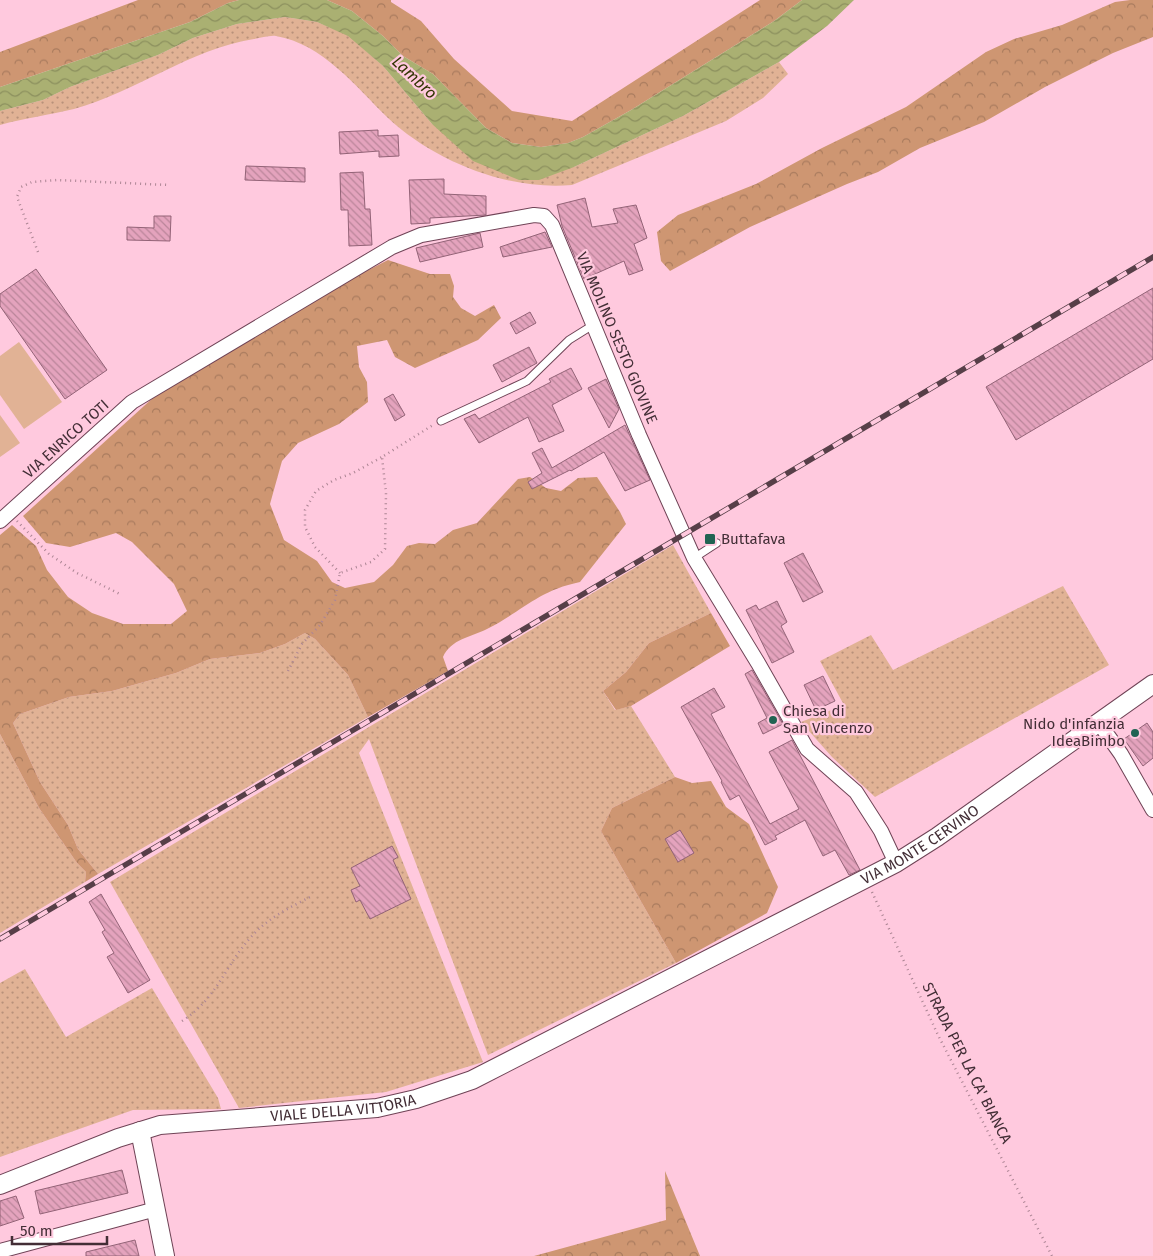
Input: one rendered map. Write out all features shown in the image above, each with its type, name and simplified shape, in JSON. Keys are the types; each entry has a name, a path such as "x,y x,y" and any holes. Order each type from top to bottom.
{"street":[{"name":"VIA MOLINO SESTO GIOVINE","path":"132,402 403,242 421,235 534,215 544,216 552,225 593,325 694,558 758,663 807,749 856,792 881,831 896,863"},
{"name":"VIA ENRICO TOTI","path":"5,516 132,402"},
{"name":"VIA MONTE CERVINO","path":"671,979 896,863 937,837 1153,684"},
{"path":"1099,723 1122,754 1153,810"},
{"name":"VIALE DELLA VITTORIA","path":"0,1185 160,1125 377,1108 416,1099 472,1080 671,979"},
{"path":"140,1131 165,1256"},
{"path":"0,1251 156,1209"}],"lane":[{"path":"441,420 527,380 569,340 593,325"},
{"path":"694,558 717,543"}],"path":[{"path":"38,252 17,197 21,187 32,182 57,180 169,185"},
{"path":"340,574 315,547 305,527 305,510 316,491 334,480 353,473 382,457 441,420"},
{"path":"340,574 371,562 384,549 386,493 382,457"},
{"path":"5,516 49,554 77,573 120,594"},
{"path":"288,671 302,644 320,625 335,600 340,574"},
{"name":"STRADA PER LA CA' BIANCA","path":"866,879 938,1034 1052,1256"},
{"path":"182,1021 198,1011 210,998 253,935 275,916 310,897"}],"shaded area":[{"path":"285,17 317,22 348,35 383,66 432,124 574,167 683,116 779,62 788,74 763,98 726,121 572,185 548,186 498,178 450,160 406,133 324,57 293,41 276,36 230,44 208,52 97,102 74,109 0,125 0,111 43,100 70,87 158,55 193,38 237,24"},
{"path":"19,342 62,402 24,429 0,395 0,356"},
{"path":"0,415 20,443 0,457"},
{"path":"673,545 711,613 649,643 626,672 603,691 615,710 631,706 675,777 612,808 601,831 676,963 488,1055 369,739 359,753 483,1062 386,1092 239,1108 110,882"},
{"path":"1063,586 1109,665 875,797 832,757 801,722 844,705 820,661 871,635 893,670"},
{"path":"305,633 315,639 348,675 368,717 98,874 78,849 68,825 40,782 13,723 20,714 69,697 112,691 176,673 210,659 260,653 285,644"},
{"path":"0,734 39,808 77,863 86,872 85,882 0,933"},
{"path":"25,969 66,1037 152,988 218,1098 221,1109 133,1110 0,1157 0,983"}],"green space":[{"path":"138,0 239,0 228,3 190,22 0,87 0,52"},
{"path":"327,0 391,0 391,2 421,21 454,59 512,111 572,121 760,0 802,0 774,21 631,110 583,137 568,143 541,147 512,143 486,128 433,74 403,56 383,36 352,11"},
{"path":"1153,0 1153,37 1113,53 1045,87 984,122 920,148 878,172 750,227 670,271 661,261 657,232 678,215 756,184 822,148 906,107 986,52 1014,39 1062,25 1115,2"},
{"path":"388,260 430,274 450,274 454,286 453,297 461,308 475,316 494,305 501,318 478,340 415,368 395,357 387,340 357,346 359,367 367,382 368,402 339,424 298,443 282,461 270,504 284,540 317,561 332,582 345,588 374,582 393,565 407,546 419,543 435,544 453,530 477,523 518,479 530,477 546,488 561,491 578,478 597,477 626,524 580,582 541,596 500,622 456,642 443,657 448,671 368,717 348,675 315,639 305,633 285,644 260,653 210,659 176,673 112,691 69,697 20,714 13,723 40,782 68,825 78,849 98,874 85,882 86,872 77,863 39,808 0,734 0,535 12,525 36,546 47,570 68,597 92,613 123,624 171,624 187,611 174,584 132,542 116,533 70,547 46,543 23,516 155,396 335,287"},
{"path":"711,613 730,646 631,706 616,710 603,691 626,672 649,643"},
{"path":"675,777 692,783 711,781 726,807 749,824 778,887 767,913 676,963 601,831 612,808"},
{"path":"665,1171 700,1256 534,1256 666,1220"}],"water":[{"name":"Lambro","path":"239,0 327,0 352,11 383,36 403,56 433,74 486,128 512,143 541,147 568,143 583,137 631,110 774,21 802,0 854,0 827,26 779,62 683,116 574,167 539,180 519,180 473,161 432,124 383,66 348,36 317,22 285,17 237,24 193,38 158,55 70,87 43,100 0,111 0,87 190,22 228,3"}],"building":[{"path":"378,130 378,136 398,135 399,156 379,157 379,151 340,154 339,132"},
{"path":"246,166 305,168 305,182 245,180"},
{"path":"363,172 365,209 370,209 372,245 349,246 348,210 341,210 340,173"},
{"path":"444,179 444,194 486,196 486,215 430,218 430,223 411,224 409,180"},
{"path":"585,198 592,227 618,223 613,209 636,205 647,238 634,244 643,270 629,275 624,261 584,279 562,226 557,205"},
{"path":"154,216 171,216 170,241 127,240 127,227 154,228"},
{"path":"545,232 552,247 503,257 500,247"},
{"path":"480,233 483,247 420,262 416,248"},
{"path":"36,269 107,370 65,399 0,306 0,294"},
{"path":"1153,288 1153,359 1016,440 986,387"},
{"path":"530,312 536,323 516,334 510,323"},
{"path":"529,347 537,363 502,382 493,365"},
{"path":"571,368 582,389 552,405 564,431 539,442 528,417 479,443 464,419 475,414 479,419 551,382 549,379"},
{"path":"606,379 619,409 609,428 588,388"},
{"path":"393,394 405,415 395,421 384,399"},
{"path":"625,425 650,480 625,491 604,452 571,471 532,489 528,482 542,473 532,453 542,448 552,468"},
{"path":"803,553 823,592 803,602 784,563"},
{"path":"777,601 787,622 781,626 794,652 772,663 746,610 756,605 759,610"},
{"path":"752,670 783,724 763,734 758,723 767,718 745,674"},
{"path":"823,676 835,701 820,708 819,706 815,708 804,685"},
{"path":"714,688 725,707 711,714 770,824 799,809 769,752 792,740 860,870 849,875 835,850 823,856 805,820 775,836 777,839 765,845 739,795 730,800 722,781 681,707"},
{"path":"1147,723 1153,732 1153,758 1143,766 1124,739"},
{"path":"680,830 694,853 678,862 665,839"},
{"path":"392,846 398,857 393,860 411,899 370,919 360,900 356,902 351,890 360,886 351,868"},
{"path":"101,894 150,980 128,993 107,957 114,953 102,932 105,930 89,902"},
{"path":"122,1170 128,1193 40,1214 35,1191"},
{"path":"16,1196 24,1218 0,1226 0,1201"},
{"path":"135,1240 139,1256 86,1256 86,1252"}],"railway":[{"path":"0,939 1153,257"}],"place":[{"name":"Buttafava","path":"710,539"},
{"name":"Chiesa di San Vincenzo","path":"773,720"},
{"name":"Nido d'infanzia IdeaBimbo","path":"1135,733"}]}
